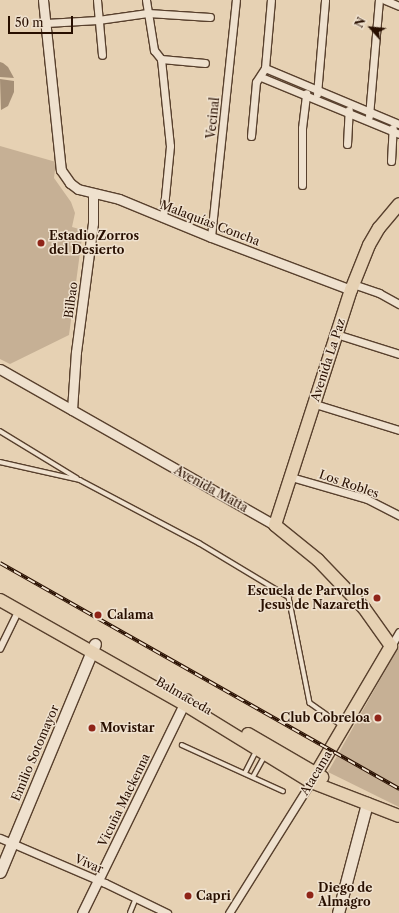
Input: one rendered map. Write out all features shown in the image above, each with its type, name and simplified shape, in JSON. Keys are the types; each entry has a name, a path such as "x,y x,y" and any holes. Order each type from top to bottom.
{"main road":[{"name":"Avenida La Paz","path":"275,525 352,287 369,245 379,228 399,204"},
{"name":"Avenida Matta","path":"275,525 318,560 349,592 364,608 391,646"},
{"name":"Balmaceda","path":"0,591 314,778"},
{"name":"Balmaceda","path":"0,600 94,647"},
{"name":"Atacama","path":"314,778 343,725 391,646"},
{"name":"Emilio Sotomayor","path":"0,872 94,647"},
{"name":"Balmaceda","path":"186,701 261,751 366,803 399,816"},
{"path":"338,913 366,803"}],"street":[{"path":"43,0 46,23 98,20 148,13 210,18"},
{"path":"97,0 102,55"},
{"path":"146,0 154,50 161,58 170,146 163,218"},
{"name":"Vecinal","path":"211,237 236,0"},
{"path":"251,136 256,82 261,77 265,68 270,0"},
{"path":"316,100 326,0"},
{"path":"368,122 380,0"},
{"path":"385,0 399,6"},
{"name":"Malaquías Concha","path":"46,23 61,170 63,176 70,183 78,189 120,199 211,237 352,287"},
{"path":"161,58 205,63"},
{"path":"265,68 396,123 396,133 390,162"},
{"path":"261,77 349,115 396,133"},
{"path":"302,185 302,128 308,86"},
{"path":"347,144 350,104"},
{"name":"Bilbao","path":"72,410 76,352 93,224 93,193"},
{"path":"352,287 379,293 399,304"},
{"path":"336,334 399,354"},
{"name":"Avenida Matta","path":"0,369 275,525"},
{"path":"315,404 399,430"},
{"name":"Los Robles","path":"291,477 367,499 399,515"},
{"path":"0,649 19,610"},
{"name":"Atacama","path":"391,646 399,632"},
{"name":"Vicuña Mackenna","path":"82,913 186,701"},
{"name":"Atacama","path":"230,913 314,778"},
{"name":"Vivar","path":"0,838 98,880 168,913"}],"lane":[{"path":"0,430 80,480 199,543 289,597 310,703 343,725"},
{"path":"0,462 80,480"},
{"path":"182,745 282,791"},
{"path":"245,773 261,751"},
{"path":"254,778 261,751"},
{"path":"130,913 136,898"}],"shaded area":[{"path":"0,62 8,67 14,78 0,77"},
{"path":"0,79 14,81 14,92 8,106 1,110"},
{"name":"Estadio Zorros del Desierto","path":"0,146 56,162 54,178 71,202 75,213 72,227 83,230 69,335 10,364 0,359"},
{"name":"Club Cobreloa","path":"399,646 399,807 328,772"}],"railway":[{"path":"0,563 399,789"}],"place":[{"name":"Estadio Zorros del Desierto","path":"41,243"},
{"name":"Escuela de Parvulos Jesus de Nazareth","path":"377,598"},
{"name":"Calama","path":"98,615"},
{"name":"Club Cobreloa","path":"378,718"},
{"name":"Movistar","path":"92,728"},
{"name":"Diego de Almagro","path":"310,895"},
{"name":"Capri","path":"188,896"}]}
